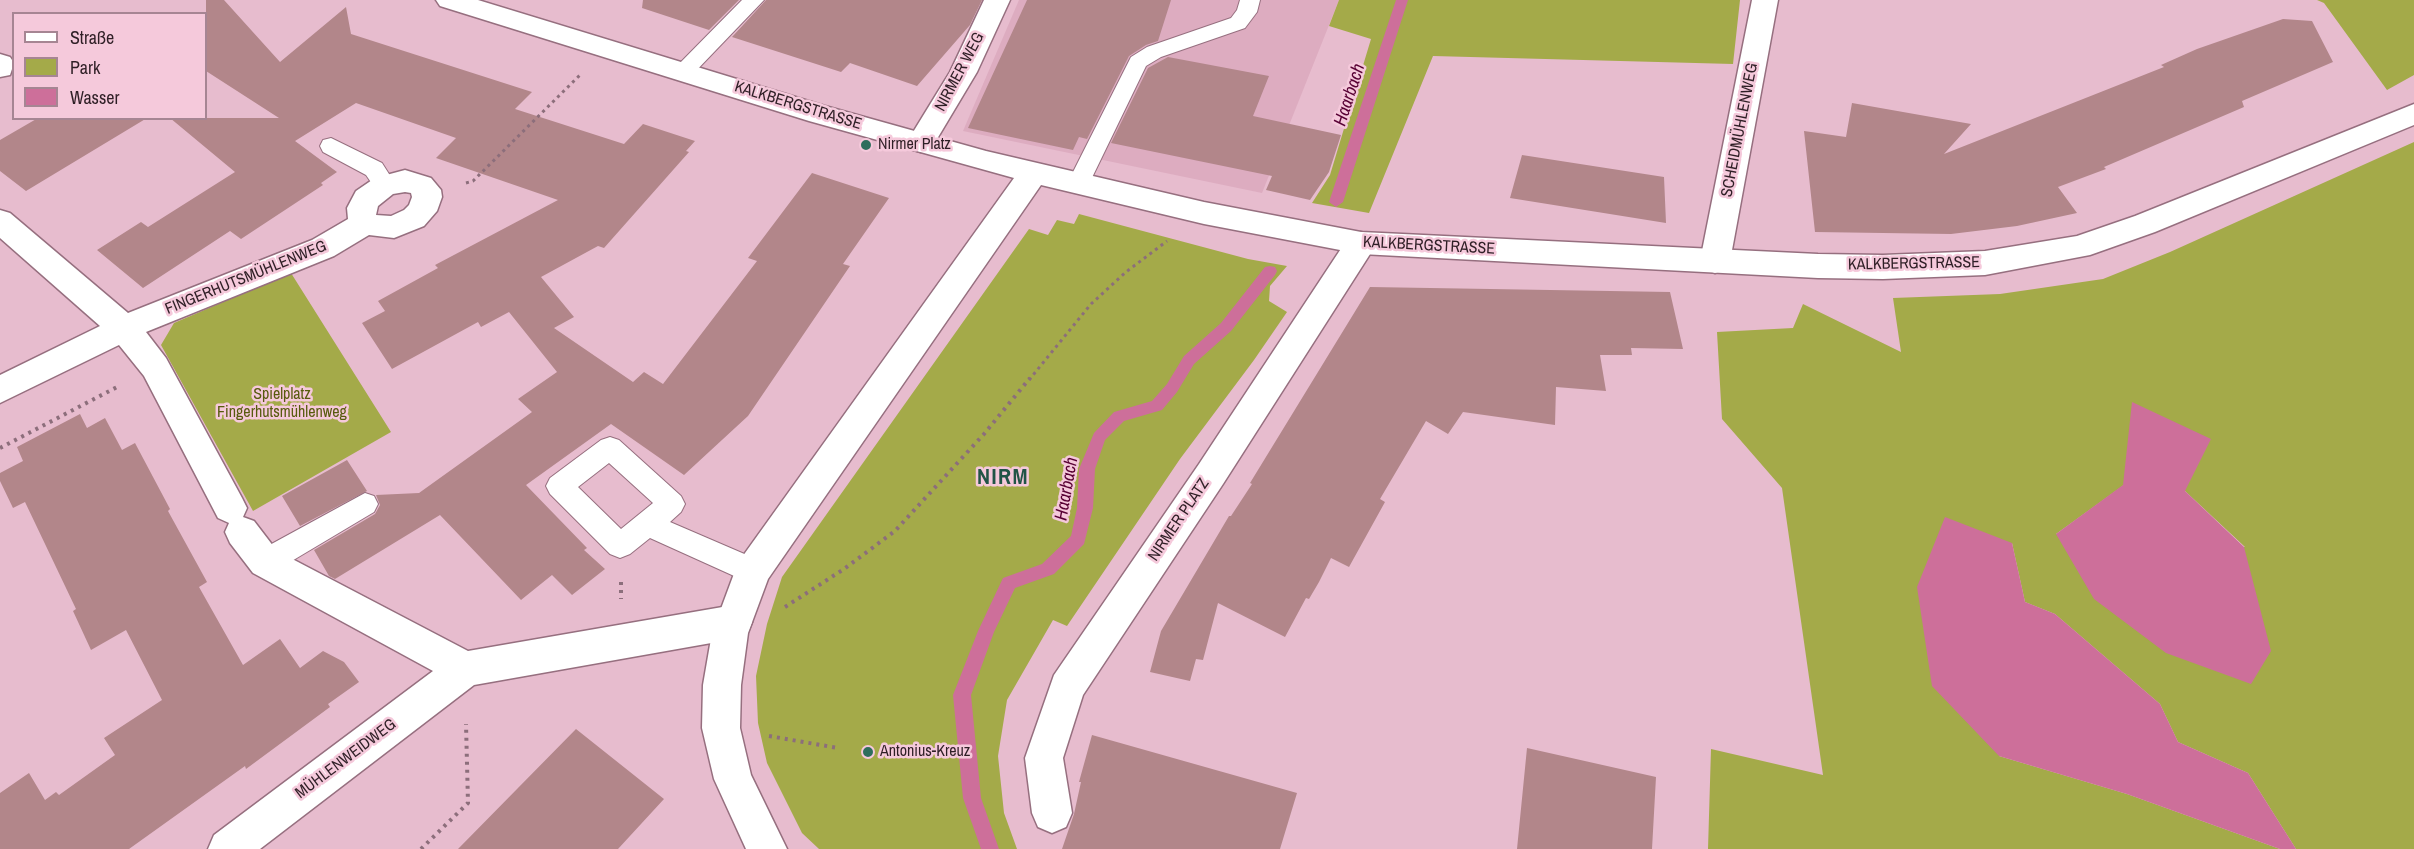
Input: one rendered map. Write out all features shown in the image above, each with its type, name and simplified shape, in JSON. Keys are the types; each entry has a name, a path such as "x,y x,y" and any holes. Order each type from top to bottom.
{"street":[{"name":"KALKBERGSTRASSE","path":"449,0 819,114 1078,184 1204,213 1361,243 1883,267 1985,263 2079,247 2145,224 2414,114"},
{"name":"NIRMER WEG","path":"921,142 963,72 997,0"},
{"name":"SCHEIDMÜHLENWEG","path":"1715,261 1765,0"},
{"path":"0,63 0,68"},
{"path":"767,849 733,779 721,728 722,685 732,627 753,571 1034,172"},
{"path":"395,182 414,182 421,185 427,196 422,211 404,223 383,228 366,223 361,216 362,208 374,191 385,185 395,182"},
{"path":"0,221 124,328 155,367 236,520 265,562 465,669"},
{"name":"FINGERHUTSMÜHLENWEG","path":"0,390 124,328 323,248 366,223"},
{"name":"NIRMER PLATZ","path":"1052,813 1044,758 1067,687 1211,474 1361,243"},
{"name":"MÜHLENWEIDWEG","path":"228,849 465,669 622,641 732,627"}],"lane":[{"path":"684,71 754,0"},
{"path":"1078,184 1138,62 1154,52 1238,23 1247,12 1250,0"},
{"path":"331,146 374,169 385,185"},
{"path":"610,448 672,504 647,524 620,546 559,486 610,448"},
{"path":"265,562 365,504"},
{"path":"647,524 753,571"}],"path":[{"path":"427,196 473,181 586,69"},
{"path":"732,627 796,602 895,531 984,434 1091,304 1126,272 1204,213"},
{"path":"0,448 155,367"},
{"path":"620,546 622,641"},
{"path":"422,849 468,803 465,669"},
{"path":"721,728 838,748"}],"shaded area":[{"path":"1019,0 1339,0 1262,193 963,131"}],"green space":[{"path":"1339,0 1740,0 1733,64 1433,56 1369,213 1312,203 1330,175 1371,39 1329,26"},
{"path":"2317,0 2414,0 2414,75 2387,90 2324,3"},
{"path":"2414,142 2414,849 2296,849 2248,773 2178,742 2160,704 2055,614 2025,602 2012,543 1999,756 2127,794 2280,849 1708,849 1711,749 1823,775 1782,488 1722,419 1717,332 1793,328 1803,304 1901,352 1893,298 2000,294 2103,279 2170,252","holes":["2124,485 2185,491 2245,547 2056,534"]},
{"path":"1079,214 1248,259 1287,266 1270,286 1269,301 1287,312 1180,459 1067,626 1053,620 1007,700 998,756 1004,813 1017,849 819,849 802,833 767,763 758,723 756,676 767,624 782,577 1029,229 1048,235 1057,220 1074,224"},
{"name":"Spielplatz Fingerhutsmühlenweg","path":"291,273 391,432 253,511 161,345 174,323"}],"water":[{"path":"2132,402 2211,439 2185,491 2244,547 2271,651 2251,684 2166,653 2094,599 2056,534 2123,485"},
{"path":"1945,517 2012,543 2025,602 2055,614 2160,704 2178,742 2248,773 2296,849 2280,849 2127,794 1999,756 1932,686 1917,587"}],"building":[{"path":"206,0 224,0 280,62 346,7 351,34 532,92 515,109 624,144 643,124 695,141 686,151 689,152 604,248 598,246 541,277 574,317 554,328 633,382 644,372 663,384 757,261 748,258 812,173 889,198 843,264 850,266 748,416 684,475 611,424 526,485 587,548 584,550 605,569 572,595 552,575 521,600 440,515 335,579 329,576 314,550 375,514 380,505 376,495 419,493 532,412 518,399 557,372 509,312 481,327 478,322 392,369 362,323 385,311 378,301 438,268 435,265 558,200 436,158 456,138 356,103 295,141 337,172 321,183 323,185 241,239 230,231 143,288 97,250 141,222 148,227 235,172 172,120 279,118 207,72"},
{"path":"643,0 739,0 709,30 642,8"},
{"path":"766,0 982,0 970,25 917,86 850,63 841,72 732,37"},
{"path":"1027,0 1171,0 1158,41 1146,45 1129,56 1087,139 1079,137 1073,150 968,128"},
{"path":"2283,19 2312,21 2333,62 2242,101 2244,107 2104,167 2106,169 2058,187 2077,213 2017,226 1951,234 1815,232 1804,131 1846,137 1852,103 1971,124 1944,154 2164,67 2161,65 2197,49"},
{"path":"1168,57 1269,76 1253,116 1341,135 1329,172 1310,200 1266,190 1272,176 1111,143 1148,68"},
{"path":"35,120 144,120 26,191 0,171 0,140"},
{"path":"1522,155 1664,177 1666,223 1510,198"},
{"path":"1370,287 1670,292 1683,349 1631,348 1632,355 1600,355 1606,391 1556,387 1555,425 1463,412 1448,434 1426,421 1380,499 1385,502 1349,567 1331,558 1285,637 1218,603 1203,660 1196,659 1190,681 1150,672 1161,631"},
{"path":"80,414 87,428 105,418 122,450 135,443 170,509 168,511 207,582 199,587 243,665 280,639 300,668 323,651 344,662 359,682 328,704 330,707 246,769 245,766 129,849 0,849 0,793 29,773 45,800 56,792 59,795 115,755 104,738 162,700 126,630 91,650 73,611 76,609 25,502 13,508 0,481 0,473 23,461 17,447"},
{"path":"347,460 367,491 300,526 282,496"},
{"path":"576,729 664,799 618,849 458,849"},
{"path":"1092,735 1297,793 1280,849 1062,849 1074,814 1081,782 1079,782"},
{"path":"1527,748 1656,777 1652,849 1517,849"}],"waterway":[{"name":"Haarbach","path":"1336,202 1402,0"},
{"name":"Haarbach","path":"990,849 972,798 962,695 986,631 1009,583 1048,569 1078,539 1085,508 1087,469 1099,437 1119,416 1157,406 1172,388 1189,360 1226,327 1270,271"}],"place":[{"name":"Nirmer Platz","path":"866,145"},
{"name":"Antonius-Kreuz","path":"868,752"}],"district":[{"name":"NIRM","path":"1003,478"}]}
